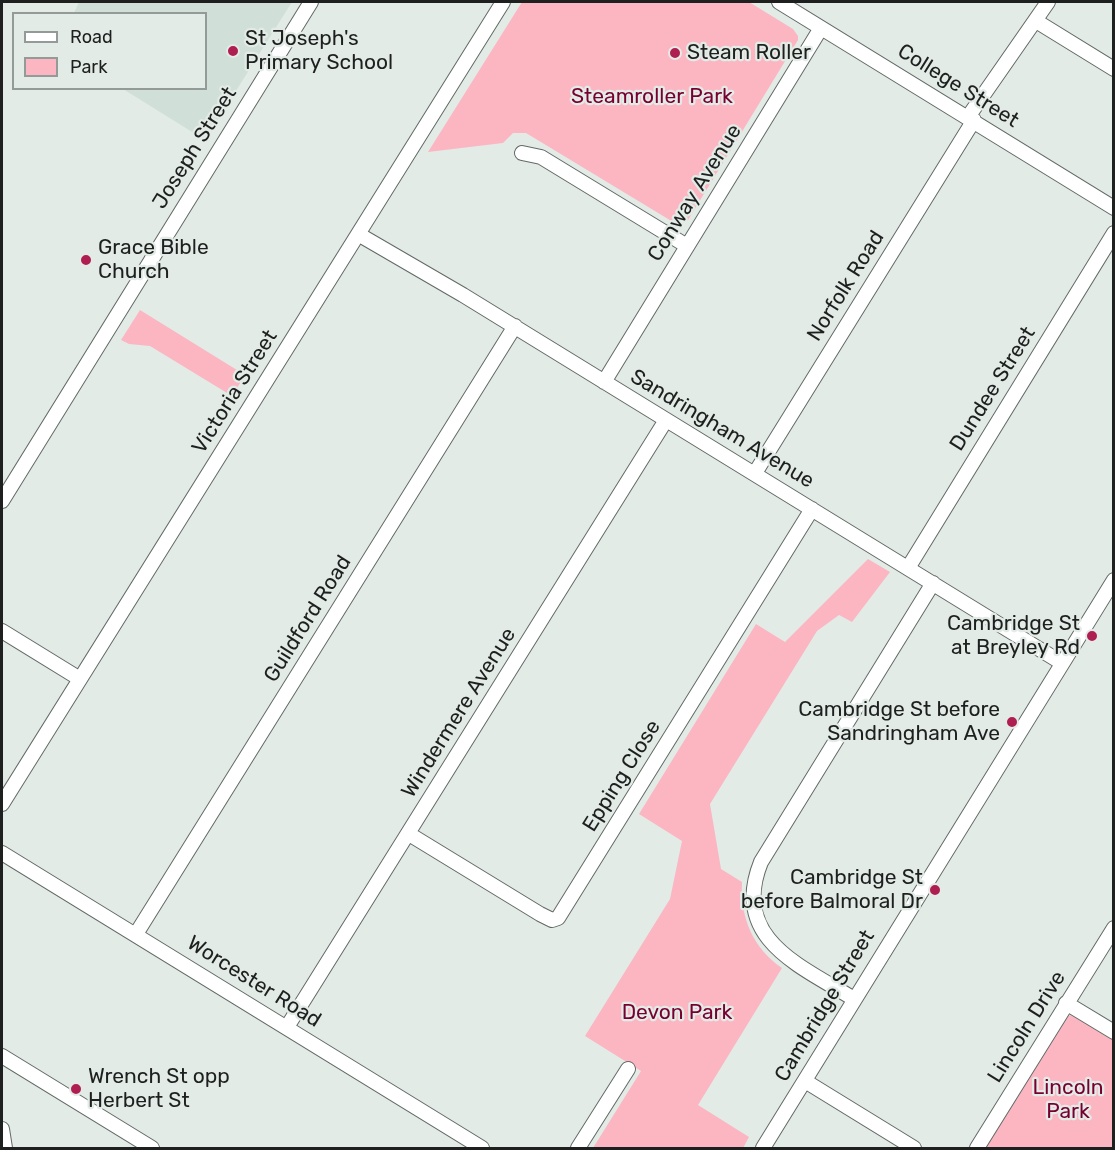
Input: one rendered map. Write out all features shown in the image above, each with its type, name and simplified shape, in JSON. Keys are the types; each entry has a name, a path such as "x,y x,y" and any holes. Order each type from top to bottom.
{"street":[{"name":"Joseph Street","path":"2,501 311,2"},
{"name":"Victoria Street","path":"2,804 503,2"},
{"name":"College Street","path":"779,2 1113,208"},
{"name":"Norfolk Road","path":"755,474 971,119 1048,2"},
{"path":"1036,21 1113,69"},
{"name":"Conway Avenue","path":"604,382 822,28"},
{"path":"522,153 541,157 687,246"},
{"name":"Dundee Street","path":"908,568 1113,232"},
{"name":"Sandringham Avenue","path":"358,234 515,326 1062,663"},
{"name":"Guildford Road","path":"136,934 515,326"},
{"name":"Windermere Avenue","path":"287,1027 410,834 666,420"},
{"name":"Epping Close","path":"410,834 540,914 552,920 558,918 812,509"},
{"name":"Cambridge Street","path":"763,1149 1113,582"},
{"path":"854,999 788,958 768,939 755,912 754,881 761,862 933,583"},
{"path":"2,632 80,679"},
{"name":"Worcester Road","path":"2,853 482,1149"},
{"name":"Lincoln Drive","path":"977,1149 1113,928"},
{"path":"1066,1003 1113,1032"},
{"path":"4,1063 152,1149"},
{"path":"579,1149 628,1069"},
{"path":"805,1081 914,1149"},
{"path":"2,1129 5,1149"}],"shaded area":[{"name":"St Joseph's Primary School","path":"79,2 292,2 205,140 125,90 207,90 207,12 74,12"}],"green space":[{"name":"Steamroller Park","path":"522,2 749,2 793,29 798,40 688,220 678,225 526,133 513,133 503,143 428,152"},
{"path":"140,310 245,375 232,396 150,346 129,344 121,340"},
{"name":"Devon Park","path":"868,559 890,572 852,622 839,615 817,631 710,804 721,869 742,882 743,908 750,931 763,951 782,968 698,1105 749,1137 743,1148 593,1148 641,1071 585,1036 670,899 682,841 639,814 756,624 785,642"},
{"name":"Lincoln Park","path":"1074,1014 1113,1039 1113,1148 985,1148 1065,1017"}],"place":[{"name":"St Joseph's Primary School","path":"233,51"},
{"name":"Steam Roller","path":"675,53"},
{"name":"Grace Bible Church","path":"86,260"},
{"name":"Cambridge St at Breyley Rd","path":"1092,636"},
{"name":"Cambridge St before Sandringham Ave","path":"1012,722"},
{"name":"Cambridge St before Balmoral Dr","path":"935,890"},
{"name":"Wrench St opp Herbert St","path":"76,1089"}]}
